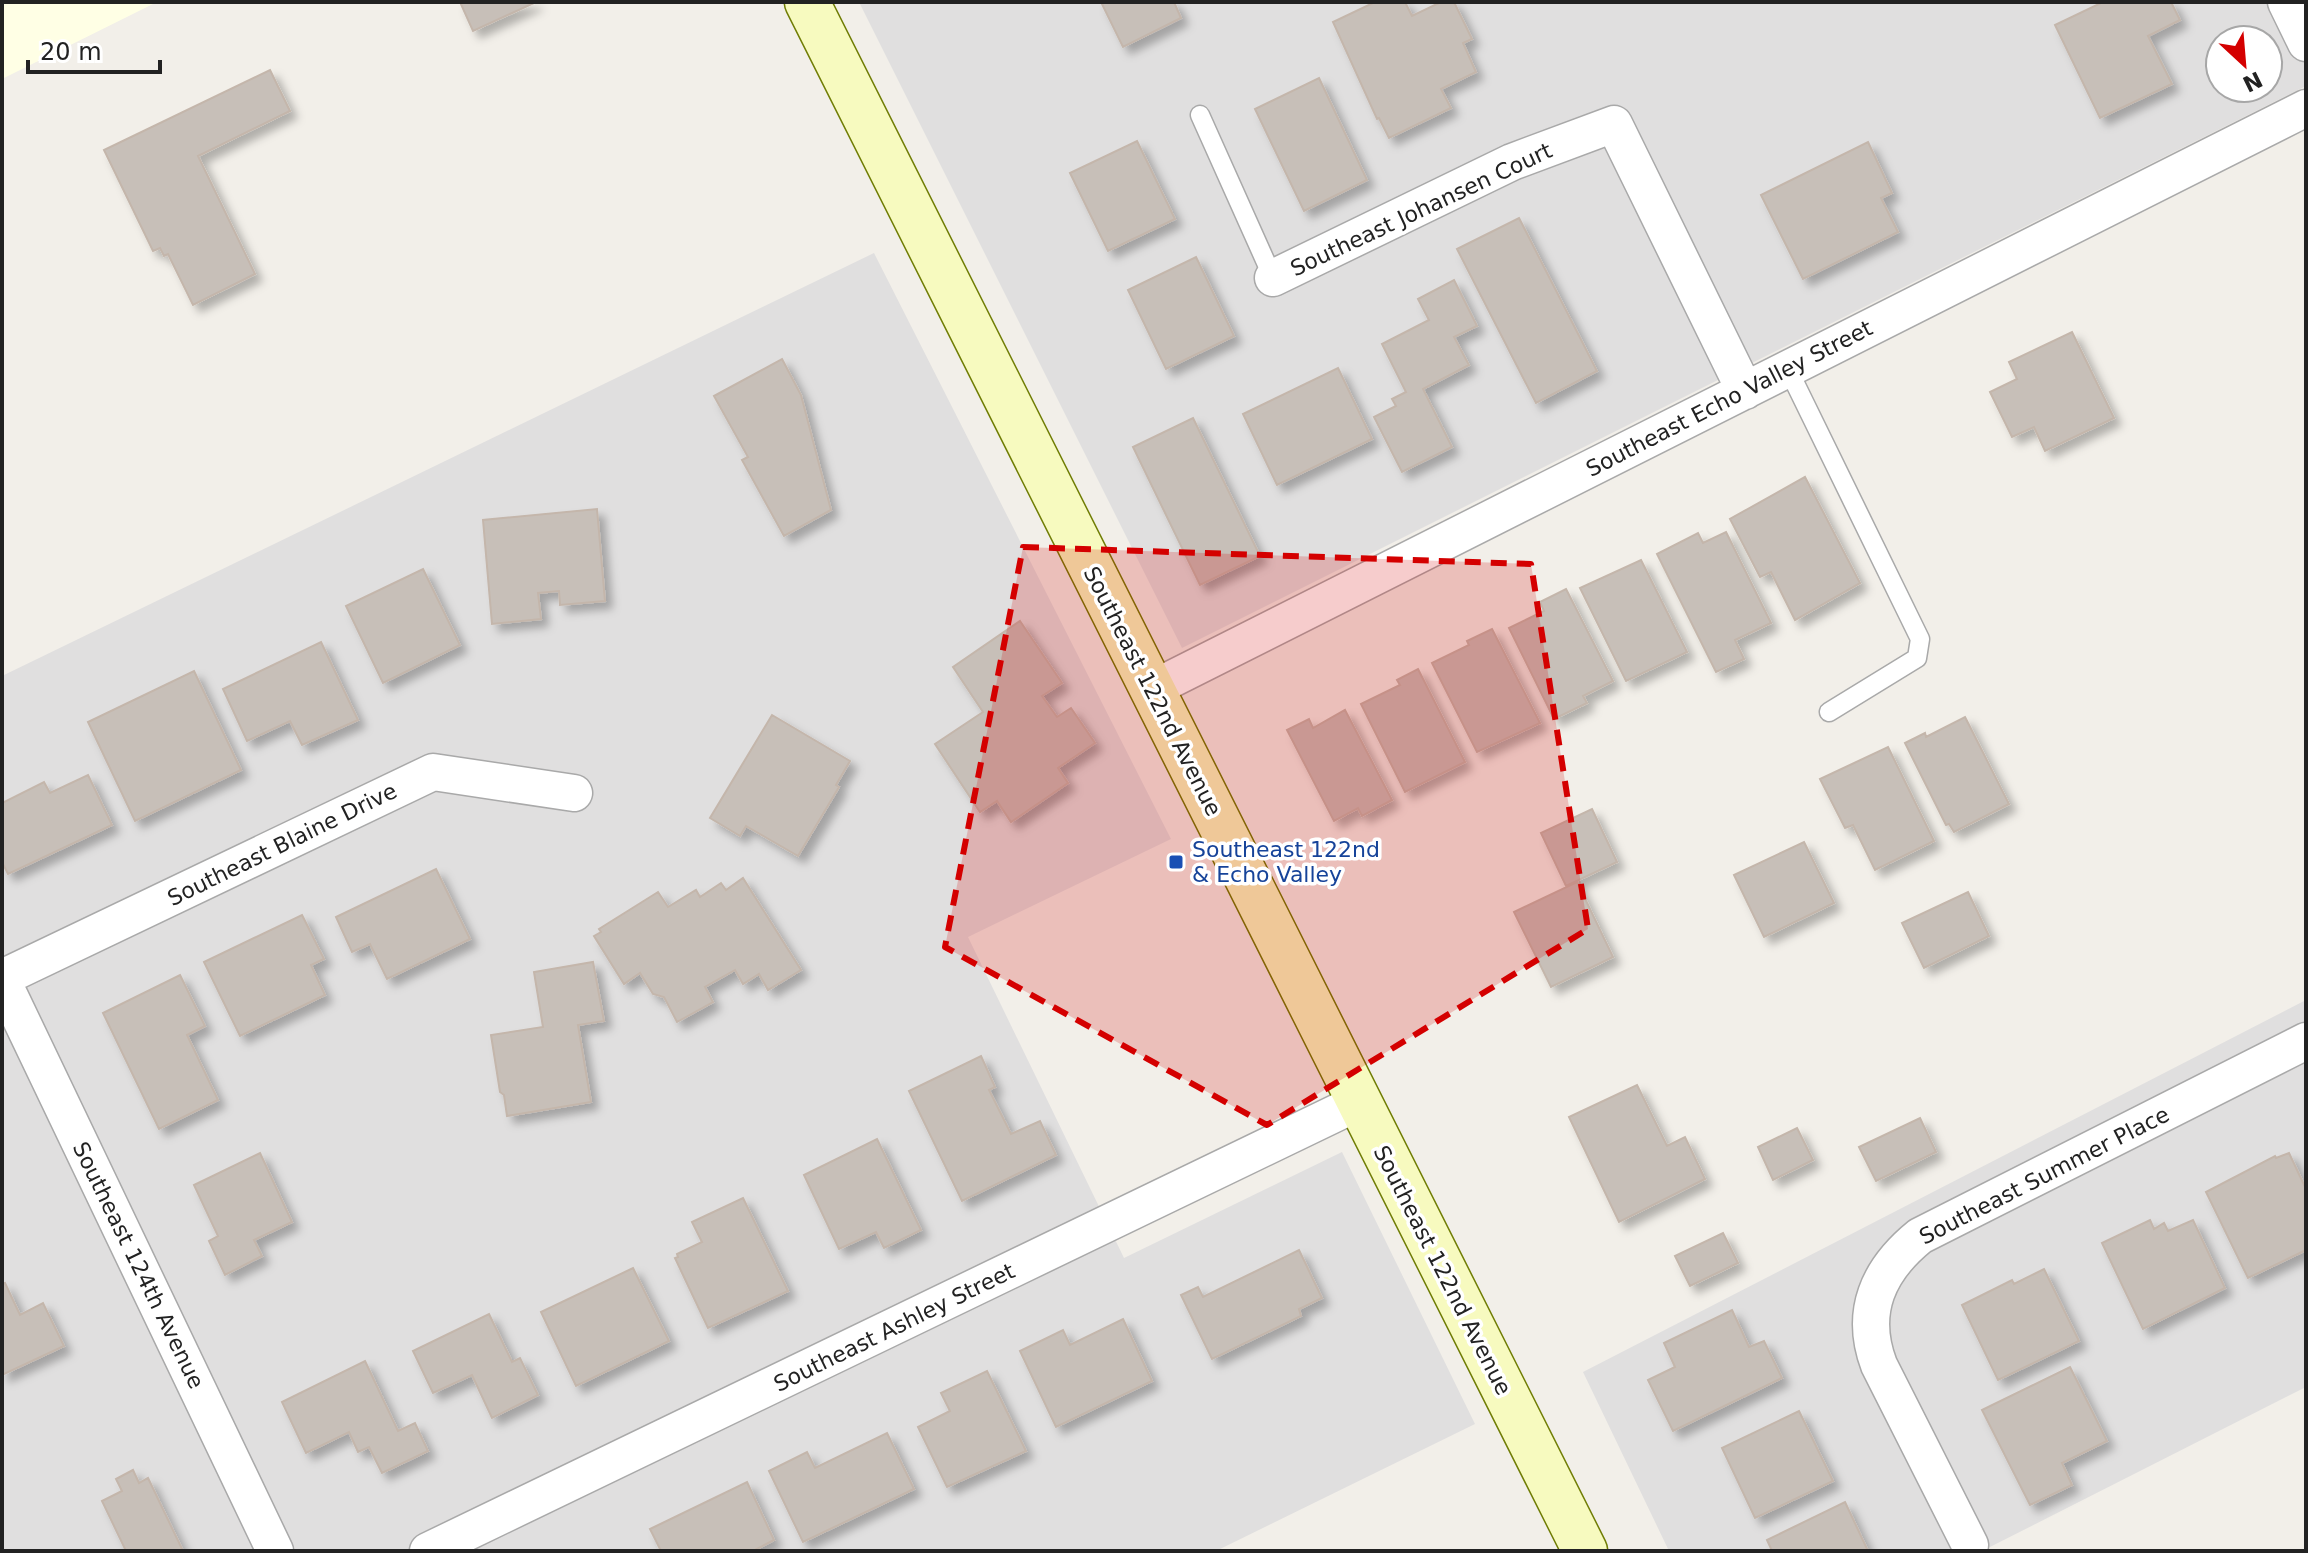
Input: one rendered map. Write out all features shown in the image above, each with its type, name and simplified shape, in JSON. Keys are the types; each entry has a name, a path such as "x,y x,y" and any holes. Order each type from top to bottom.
{"main road":[{"name":"Southeast 122nd Avenue","path":"807,2 1585,1551"}],"street":[{"path":"2286,2 2306,43"},
{"name":"Southeast Echo Valley Street","path":"1152,689 2306,108"},
{"name":"Southeast Johansen Court","path":"1273,278 1512,162 1614,124 1745,391"},
{"name":"Southeast Blaine Drive","path":"2,979 433,772 574,793"},
{"name":"Southeast 124th Avenue","path":"2,979 275,1551"},
{"name":"Southeast Summer Place","path":"1970,1545 1871,1344 1876,1292 1900,1252 1920,1236 2306,1041"},
{"name":"Southeast Ashley Street","path":"428,1551 1359,1102"}],"lane":[{"path":"1200,115 1273,278"},
{"path":"1788,369 1920,639 1917,658 1829,712"}],"highlighted area":[{"path":"1023,547 1531,564 1588,929 1267,1125 945,947"}],"shaded area":[{"path":"2,2 157,2 2,79"},
{"path":"859,2 2306,2 2306,86 2284,97 2284,24 2204,24 2204,104 2270,104 1182,648"},
{"path":"874,253 1171,839 968,937 1124,1258 1342,1152 1475,1424 1216,1551 2,1551 2,676"},
{"path":"2306,1000 2306,1387 1982,1551 1669,1551 1583,1372"}],"building":[{"path":"460,2 536,2 473,31"},
{"path":"1101,2 1174,2 1181,18 1123,47"},
{"path":"1375,2 1405,2 1412,16 1441,2 1454,2 1472,39 1463,43 1476,72 1441,89 1451,108 1389,138 1377,119 1333,22"},
{"path":"2103,2 2171,2 2180,20 2148,36 2172,84 2100,118 2055,25"},
{"path":"270,70 290,111 198,156 255,274 193,305 168,254 164,256 160,248 153,251 104,150"},
{"path":"1319,78 1367,180 1304,211 1255,109"},
{"path":"1137,141 1175,219 1108,251 1070,173"},
{"path":"1868,142 1892,193 1881,198 1898,232 1803,279 1761,195"},
{"path":"1519,218 1597,371 1536,403 1457,249"},
{"path":"1196,257 1234,336 1166,369 1128,290"},
{"path":"1454,280 1477,326 1454,337 1469,365 1423,389 1452,447 1402,472 1374,417 1396,406 1392,399 1406,392 1382,344 1429,320 1418,299"},
{"path":"2072,332 2114,418 2045,451 2034,427 2012,437 1990,392 2017,379 2009,362"},
{"path":"782,359 801,395 831,510 784,536 742,460 748,457 714,396"},
{"path":"1338,368 1372,439 1277,485 1243,414"},
{"path":"1193,418 1260,556 1200,585 1133,447"},
{"path":"1805,477 1860,583 1795,620 1771,572 1760,577 1730,519"},
{"path":"597,509 605,601 560,605 559,591 538,593 541,619 492,624 483,520"},
{"path":"1726,532 1771,623 1735,640 1744,659 1716,672 1657,554 1698,533 1703,543"},
{"path":"1641,560 1687,652 1626,681 1580,588"},
{"path":"423,569 460,645 383,683 346,606"},
{"path":"1566,589 1613,681 1583,696 1587,703 1554,719 1509,628 1544,611 1540,602"},
{"path":"1020,621 1062,683 1042,696 1057,717 1071,708 1095,743 1058,768 1068,783 1011,822 997,801 980,812 935,744 983,712 953,667"},
{"path":"1492,629 1540,723 1477,752 1432,663 1469,645 1467,641"},
{"path":"321,642 358,720 302,745 290,721 247,741 223,689"},
{"path":"1418,669 1465,762 1405,792 1361,704 1400,685 1397,680"},
{"path":"194,671 241,770 135,821 88,722"},
{"path":"1345,710 1392,800 1362,816 1358,808 1334,821 1287,730 1309,719 1313,728"},
{"path":"772,715 850,761 836,785 839,787 798,856 746,826 740,836 710,818"},
{"path":"1965,717 2009,804 1954,832 1949,824 1946,825 1905,743 1925,733 1926,737"},
{"path":"1888,747 1934,841 1875,870 1853,825 1845,828 1820,779"},
{"path":"88,775 112,825 8,874 2,862 2,803 44,782 50,793"},
{"path":"1592,809 1617,862 1566,886 1541,833"},
{"path":"1804,842 1834,903 1764,937 1734,875"},
{"path":"436,869 470,939 387,979 370,944 352,952 336,917"},
{"path":"743,878 801,970 768,990 759,974 743,984 735,970 705,987 713,1002 677,1022 664,997 653,994 640,973 624,984 594,936 601,932 599,929 658,892 668,907 696,890 700,897 721,883 726,890"},
{"path":"1577,882 1613,957 1551,987 1514,912"},
{"path":"1968,892 1989,936 1924,968 1902,923"},
{"path":"302,915 324,959 311,965 325,995 240,1036 204,962"},
{"path":"593,962 604,1021 578,1025 591,1102 507,1116 491,1035 543,1027 534,972"},
{"path":"180,975 205,1026 187,1035 218,1100 159,1129 103,1013"},
{"path":"981,1056 995,1087 989,1090 1011,1134 1040,1121 1056,1155 962,1201 909,1091"},
{"path":"1637,1085 1667,1146 1685,1137 1705,1179 1619,1222 1569,1117"},
{"path":"1920,1118 1936,1152 1876,1181 1859,1147"},
{"path":"1797,1128 1813,1160 1773,1180 1758,1147"},
{"path":"877,1139 921,1230 884,1248 876,1232 839,1249 804,1175"},
{"path":"260,1153 292,1222 254,1240 262,1256 225,1275 209,1241 218,1236 194,1185"},
{"path":"2289,1153 2306,1189 2306,1250 2248,1278 2206,1192 2275,1156"},
{"path":"743,1198 788,1291 708,1328 675,1258 677,1254 702,1242 692,1222"},
{"path":"2150,1220 2154,1229 2164,1223 2168,1231 2193,1220 2225,1288 2143,1329 2102,1243"},
{"path":"1723,1233 1738,1263 1690,1286 1675,1256"},
{"path":"1299,1250 1322,1298 1299,1309 1301,1316 1212,1359 1181,1295 1198,1287 1203,1297"},
{"path":"633,1268 669,1341 576,1386 541,1312"},
{"path":"2044,1269 2079,1341 1998,1380 1962,1305 2012,1280 2014,1284"},
{"path":"5,1283 20,1315 43,1303 64,1346 2,1375 2,1284"},
{"path":"1732,1310 1749,1347 1764,1341 1782,1378 1673,1431 1648,1380 1675,1367 1664,1343"},
{"path":"489,1314 512,1362 520,1358 538,1395 492,1418 472,1375 433,1393 413,1351"},
{"path":"1123,1319 1152,1381 1056,1427 1020,1351 1063,1330 1070,1345"},
{"path":"365,1361 398,1431 415,1423 428,1451 382,1473 369,1447 358,1452 349,1432 306,1453 282,1402"},
{"path":"2070,1367 2107,1441 2062,1463 2072,1485 2030,1505 1982,1410"},
{"path":"987,1371 1026,1451 947,1487 918,1427 950,1411 941,1393"},
{"path":"1799,1411 1833,1481 1755,1518 1722,1448"},
{"path":"887,1433 914,1489 803,1542 769,1471 807,1452 815,1468"},
{"path":"133,1470 139,1483 148,1478 183,1551 126,1551 102,1501 122,1491 116,1479"},
{"path":"747,1482 774,1540 753,1551 661,1551 650,1529"},
{"path":"1845,1502 1868,1551 1772,1551 1767,1540"}],"place":[{"name":"Southeast 122nd & Echo Valley","path":"1176,862"}]}
